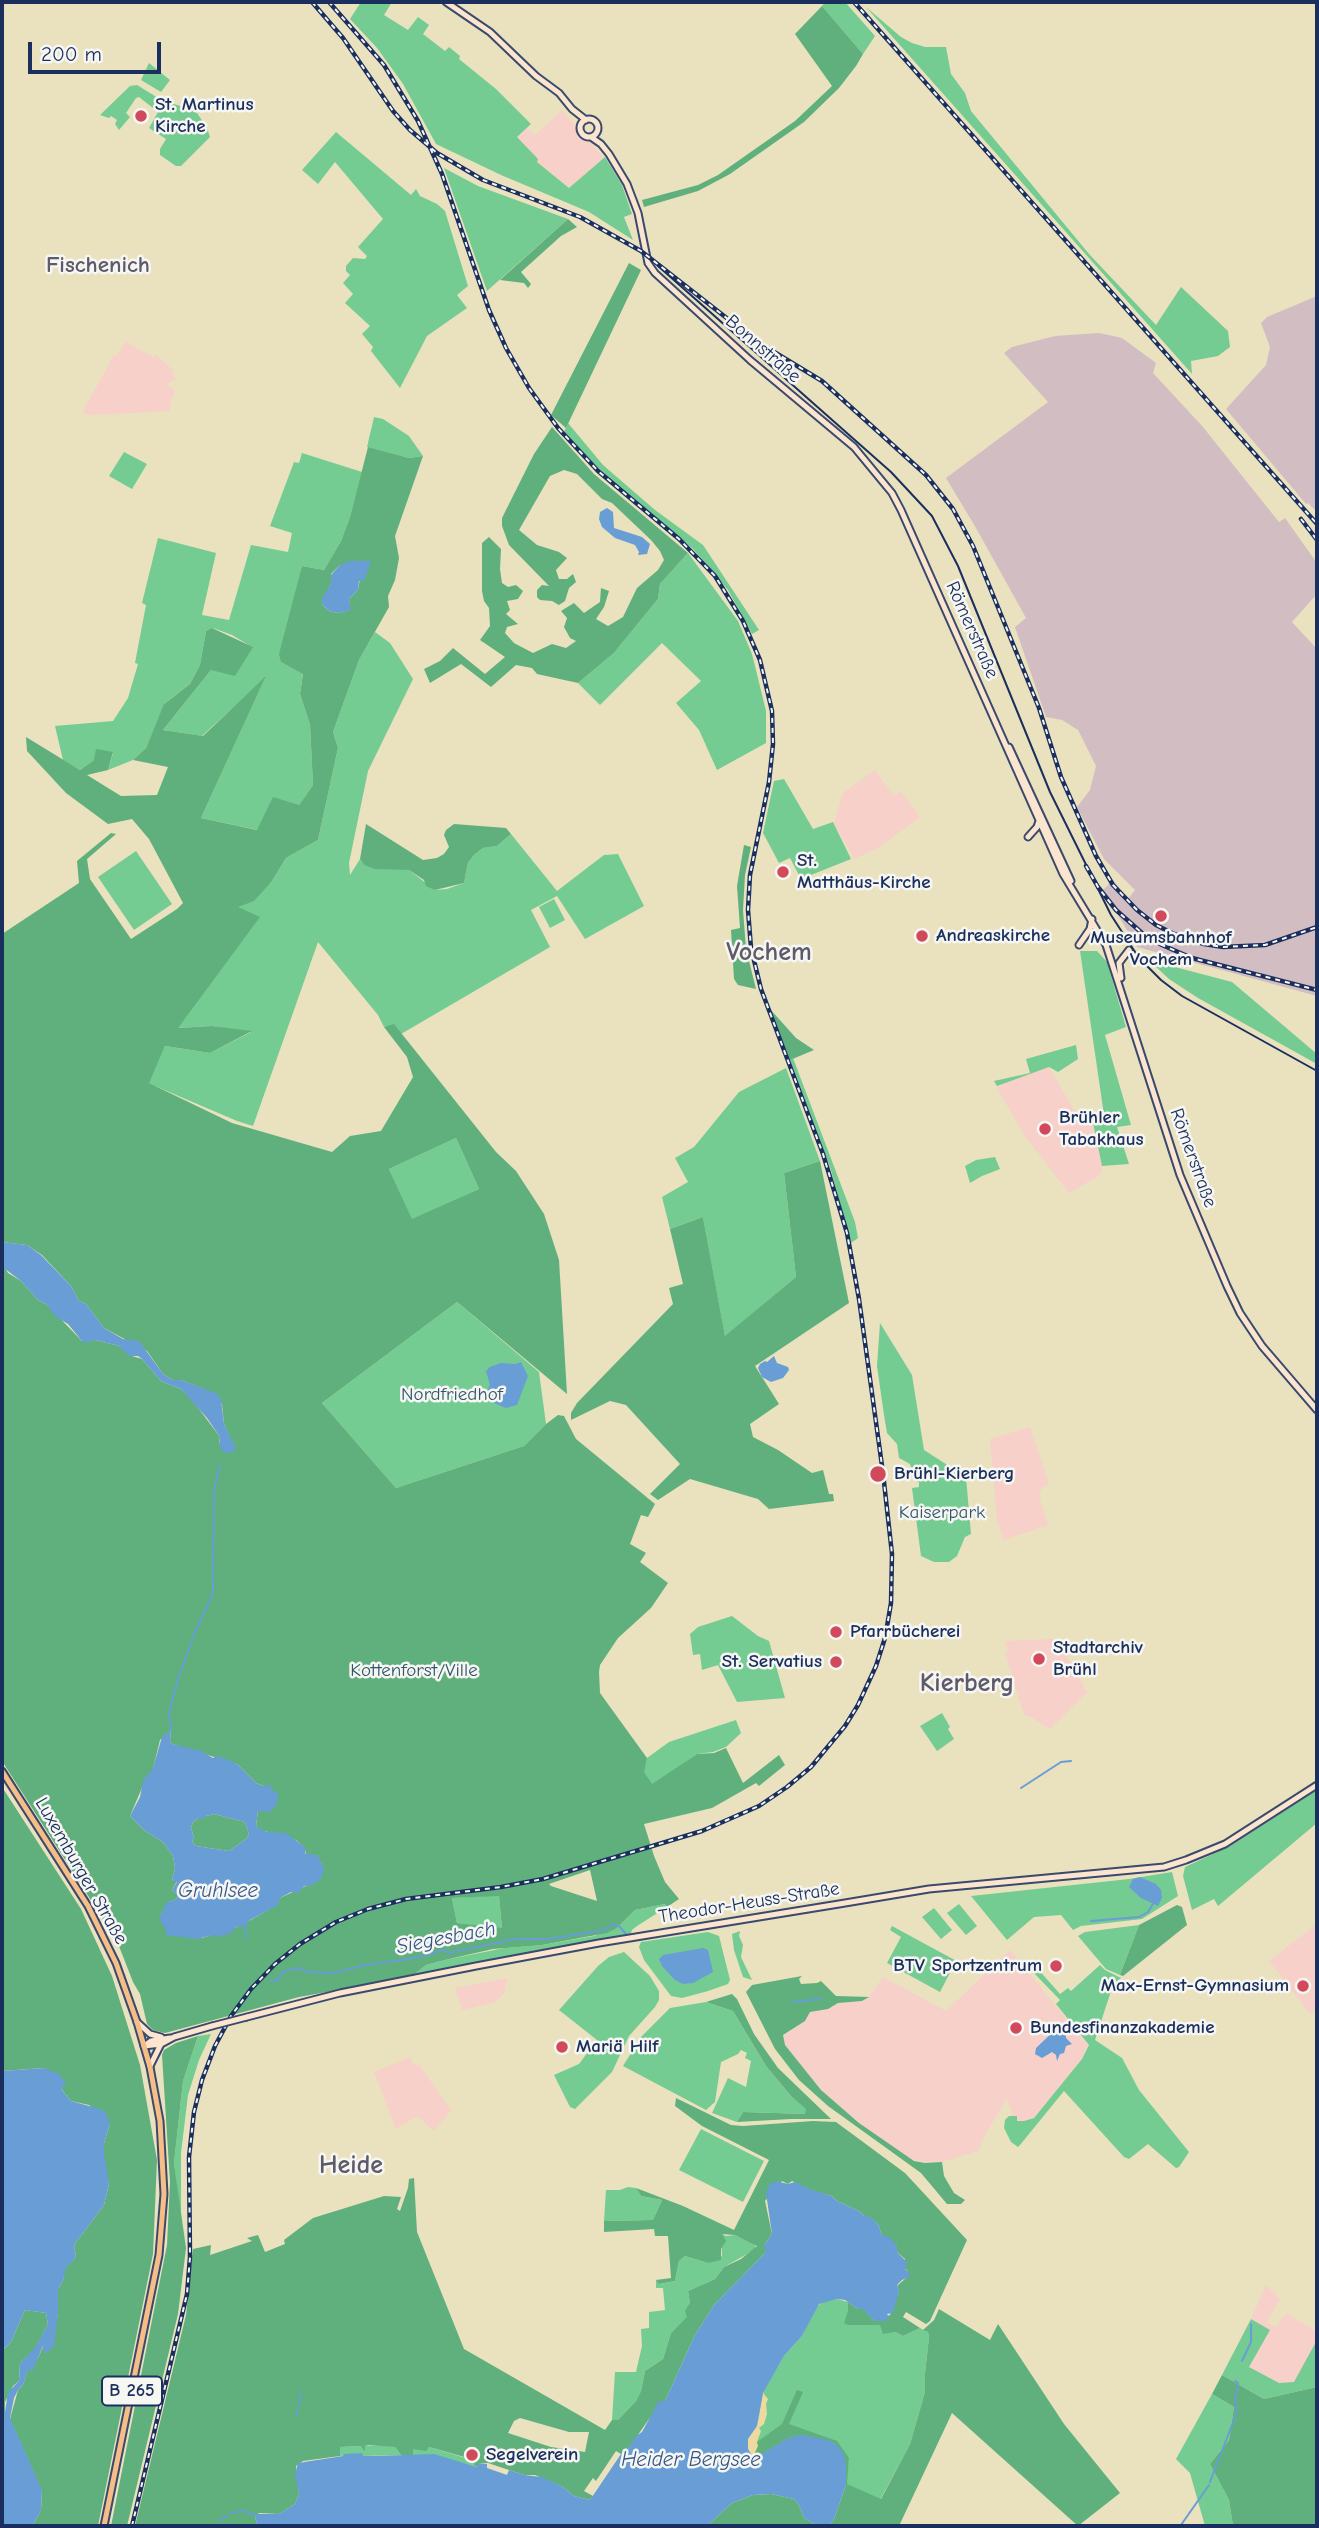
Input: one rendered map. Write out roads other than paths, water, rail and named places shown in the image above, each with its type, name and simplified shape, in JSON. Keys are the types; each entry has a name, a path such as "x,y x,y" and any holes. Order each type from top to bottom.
{"main road":[{"path":"446,2 490,32 543,83 559,93 572,109 586,120 594,121 597,131 591,137 583,134 572,109"},
{"path":"580,127 586,120"},
{"name":"Bonnstraße","path":"597,131 601,144 627,184 638,213 648,263 655,273 750,360 838,433 870,465 897,501 927,567"},
{"name":"Bonnstraße","path":"591,137 601,144"},
{"name":"Römerstraße","path":"927,567 1063,874 1106,945 1180,1175 1227,1286 1240,1313 1262,1346 1317,1410"},
{"name":"Römerstraße","path":"1006,744 1078,896"},
{"path":"1039,821 1028,837 1035,835 1047,838"},
{"path":"1079,945 1088,934 1092,919"},
{"path":"1123,991 1119,964 1129,950"},
{"name":"Luxemburger Straße","path":"2,1771 96,1921 116,1963 150,2067 160,2121 163,2160 162,2227 153,2289 104,2526"},
{"name":"Theodor-Heuss-Straße","path":"144,2046 340,1993 599,1943 929,1889 1164,1867 1226,1844 1317,1785"},
{"path":"137,2022 162,2041 150,2067"}],"water":[{"path":"607,508 613,512 614,528 642,537 650,544 647,554 638,555 635,545 615,538 602,527 600,512"},
{"path":"349,561 371,563 364,580 359,581 358,590 349,599 351,610 338,613 329,611 322,604 322,598 331,584 331,575 339,566"},
{"path":"2,1242 27,1245 41,1255 71,1286 79,1301 86,1304 104,1328 123,1339 139,1341 163,1374 173,1380 181,1380 216,1393 221,1399 224,1424 236,1448 233,1452 224,1453 219,1445 220,1437 181,1389 161,1381 138,1356 129,1356 119,1346 95,1340 84,1343 68,1324 56,1317 46,1304 38,1300 21,1281 4,1268"},
{"path":"774,1356 777,1363 789,1370 783,1378 771,1382 762,1377 758,1368"},
{"path":"521,1362 528,1376 517,1405 506,1408 482,1398 480,1395 486,1394 490,1385 486,1371 490,1367 501,1363"},
{"name":"Gruhlsee","path":"171,1730 172,1744 201,1751 213,1758 216,1756 226,1759 237,1764 256,1783 271,1785 271,1789 278,1793 277,1804 269,1813 258,1811 256,1826 267,1832 286,1833 306,1848 305,1854 319,1857 324,1869 321,1879 313,1885 304,1886 298,1893 291,1892 280,1898 278,1905 250,1920 245,1926 236,1927 231,1933 197,1939 166,1935 159,1919 166,1903 176,1899 178,1895 172,1890 177,1882 172,1881 175,1868 173,1856 163,1842 145,1831 130,1816 140,1797 143,1781 153,1768 162,1737","holes":["214,1814 245,1822 249,1834 229,1851 196,1846 192,1842 194,1837 191,1828 198,1818 203,1819"]},
{"path":"1140,1877 1156,1884 1161,1890 1162,1898 1158,1906 1141,1898 1129,1887 1133,1879"},
{"path":"703,1948 708,1950 713,1972 693,1983 683,1984 675,1980 659,1959 663,1955"},
{"path":"1057,2028 1066,2033 1066,2038 1072,2044 1066,2046 1057,2061 1052,2052 1042,2058 1035,2054 1036,2048"},
{"path":"44,2068 59,2074 66,2084 61,2089 71,2101 106,2113 110,2124 104,2153 109,2184 104,2205 74,2245 76,2257 66,2268 58,2289 54,2346 45,2354 43,2346 33,2370 28,2370 23,2385 14,2398 10,2418 42,2490 41,2511 32,2526 2,2526 2,2415 5,2412 8,2392 19,2381 20,2363 35,2348 48,2324 46,2313 25,2310 11,2342 2,2351 2,2071"},
{"name":"Heider Bergsee","path":"776,2181 788,2184 795,2182 832,2196 864,2216 869,2216 878,2224 882,2235 889,2237 897,2246 897,2252 907,2262 905,2269 910,2273 909,2277 897,2285 899,2291 893,2313 887,2314 889,2317 886,2321 874,2321 863,2309 858,2309 845,2300 837,2299 819,2304 802,2336 784,2356 763,2393 757,2426 748,2439 748,2449 753,2457 788,2438 801,2435 828,2440 837,2445 846,2464 846,2485 829,2526 818,2526 804,2518 794,2499 771,2494 753,2495 732,2503 707,2526 258,2526 255,2517 257,2514 279,2514 295,2504 299,2493 295,2475 298,2463 344,2454 434,2454 477,2467 479,2463 487,2464 487,2468 507,2475 509,2470 542,2477 563,2487 574,2496 590,2500 621,2454 626,2452 636,2436 642,2432 659,2401 665,2401 695,2335 714,2305 765,2253 765,2244 772,2234 766,2193 770,2184"}],"waterway":[{"path":"171,1730 169,1713 178,1679 213,1593 214,1492 220,1464"},
{"path":"1021,1788 1061,1762 1071,1761"},
{"path":"1091,1921 1139,1917 1148,1912 1153,1904"},
{"name":"Siegesbach","path":"270,1980 276,1981 285,1971 299,1968 309,1972 333,1973 445,1950 449,1953 515,1939 549,1939 604,1930 613,1924 626,1934"},
{"name":"Siegesbach","path":"245,1926 246,1938"},
{"path":"792,2002 821,1999"},
{"path":"1242,2361 1251,2342 1251,2324"},
{"path":"1210,2482 1237,2412 1235,2402 1238,2383 1235,2381"},
{"path":"299,2405 301,2394"},
{"path":"296,2415 298,2409"},
{"path":"1181,2525 1209,2485"},
{"path":"231,2513 243,2511 256,2515"},
{"path":"219,2521 227,2515"}],"tram line":[{"path":"658,266 891,472 932,516 958,566 1050,792 1111,915 1139,958 1182,996 1317,1071"}],"railway":[{"path":"312,2 343,38 393,111 437,153 483,180 580,217 641,251 756,341 822,381 926,475 953,509 973,546 1039,708 1061,777 1096,856 1113,885 1137,910 1156,925 1174,934 1223,947 1265,945 1317,927"},
{"path":"132,2526 187,2294 190,2257 189,2157 194,2112 215,2046 231,2016 251,1989 275,1964 300,1944 336,1922 368,1909 406,1899 543,1879 702,1831 759,1806 811,1767 845,1726 876,1666 885,1638 891,1603 892,1554 883,1473 847,1233 823,1154 761,989 751,948 748,910 750,875 769,782 773,744 772,711 760,660 743,621 715,576 679,539 598,471 558,428 529,388 506,348 489,310 442,174 418,121 384,65 329,2"},
{"path":"854,2 1317,524"},
{"path":"1301,519 1317,540"},
{"path":"1086,866 1116,910 1142,933 1162,945 1192,958 1317,990"}],"place":[{"name":"St. Martinus Kirche","path":"141,116"},
{"name":"St. Matthäus-Kirche","path":"783,872"},
{"name":"Museumsbahnhof Vochem","path":"1161,916"},
{"name":"Andreaskirche","path":"922,936"},
{"name":"Brühler Tabakhaus","path":"1045,1129"},
{"name":"Brühl-Kierberg","path":"878,1474"},
{"name":"Pfarrbücherei","path":"836,1632"},
{"name":"Stadtarchiv Brühl","path":"1039,1659"},
{"name":"St. Servatius","path":"836,1662"},
{"name":"BTV Sportzentrum","path":"1056,1966"},
{"name":"Max-Ernst-Gymnasium","path":"1303,1986"},
{"name":"Bundesfinanzakademie","path":"1016,2028"},
{"name":"Mariä Hilf","path":"562,2047"},
{"name":"Segelverein","path":"472,2455"}],"district":[{"name":"Fischenich","path":"98,265"},
{"name":"Vochem","path":"769,953"},
{"name":"Kierberg","path":"967,1684"},
{"name":"Heide","path":"351,2166"}],"park label":[{"name":"Nordfriedhof","path":"452,1395"},
{"name":"Kaiserpark","path":"942,1513"},
{"name":"Kottenforst/Ville","path":"414,1671"}]}
